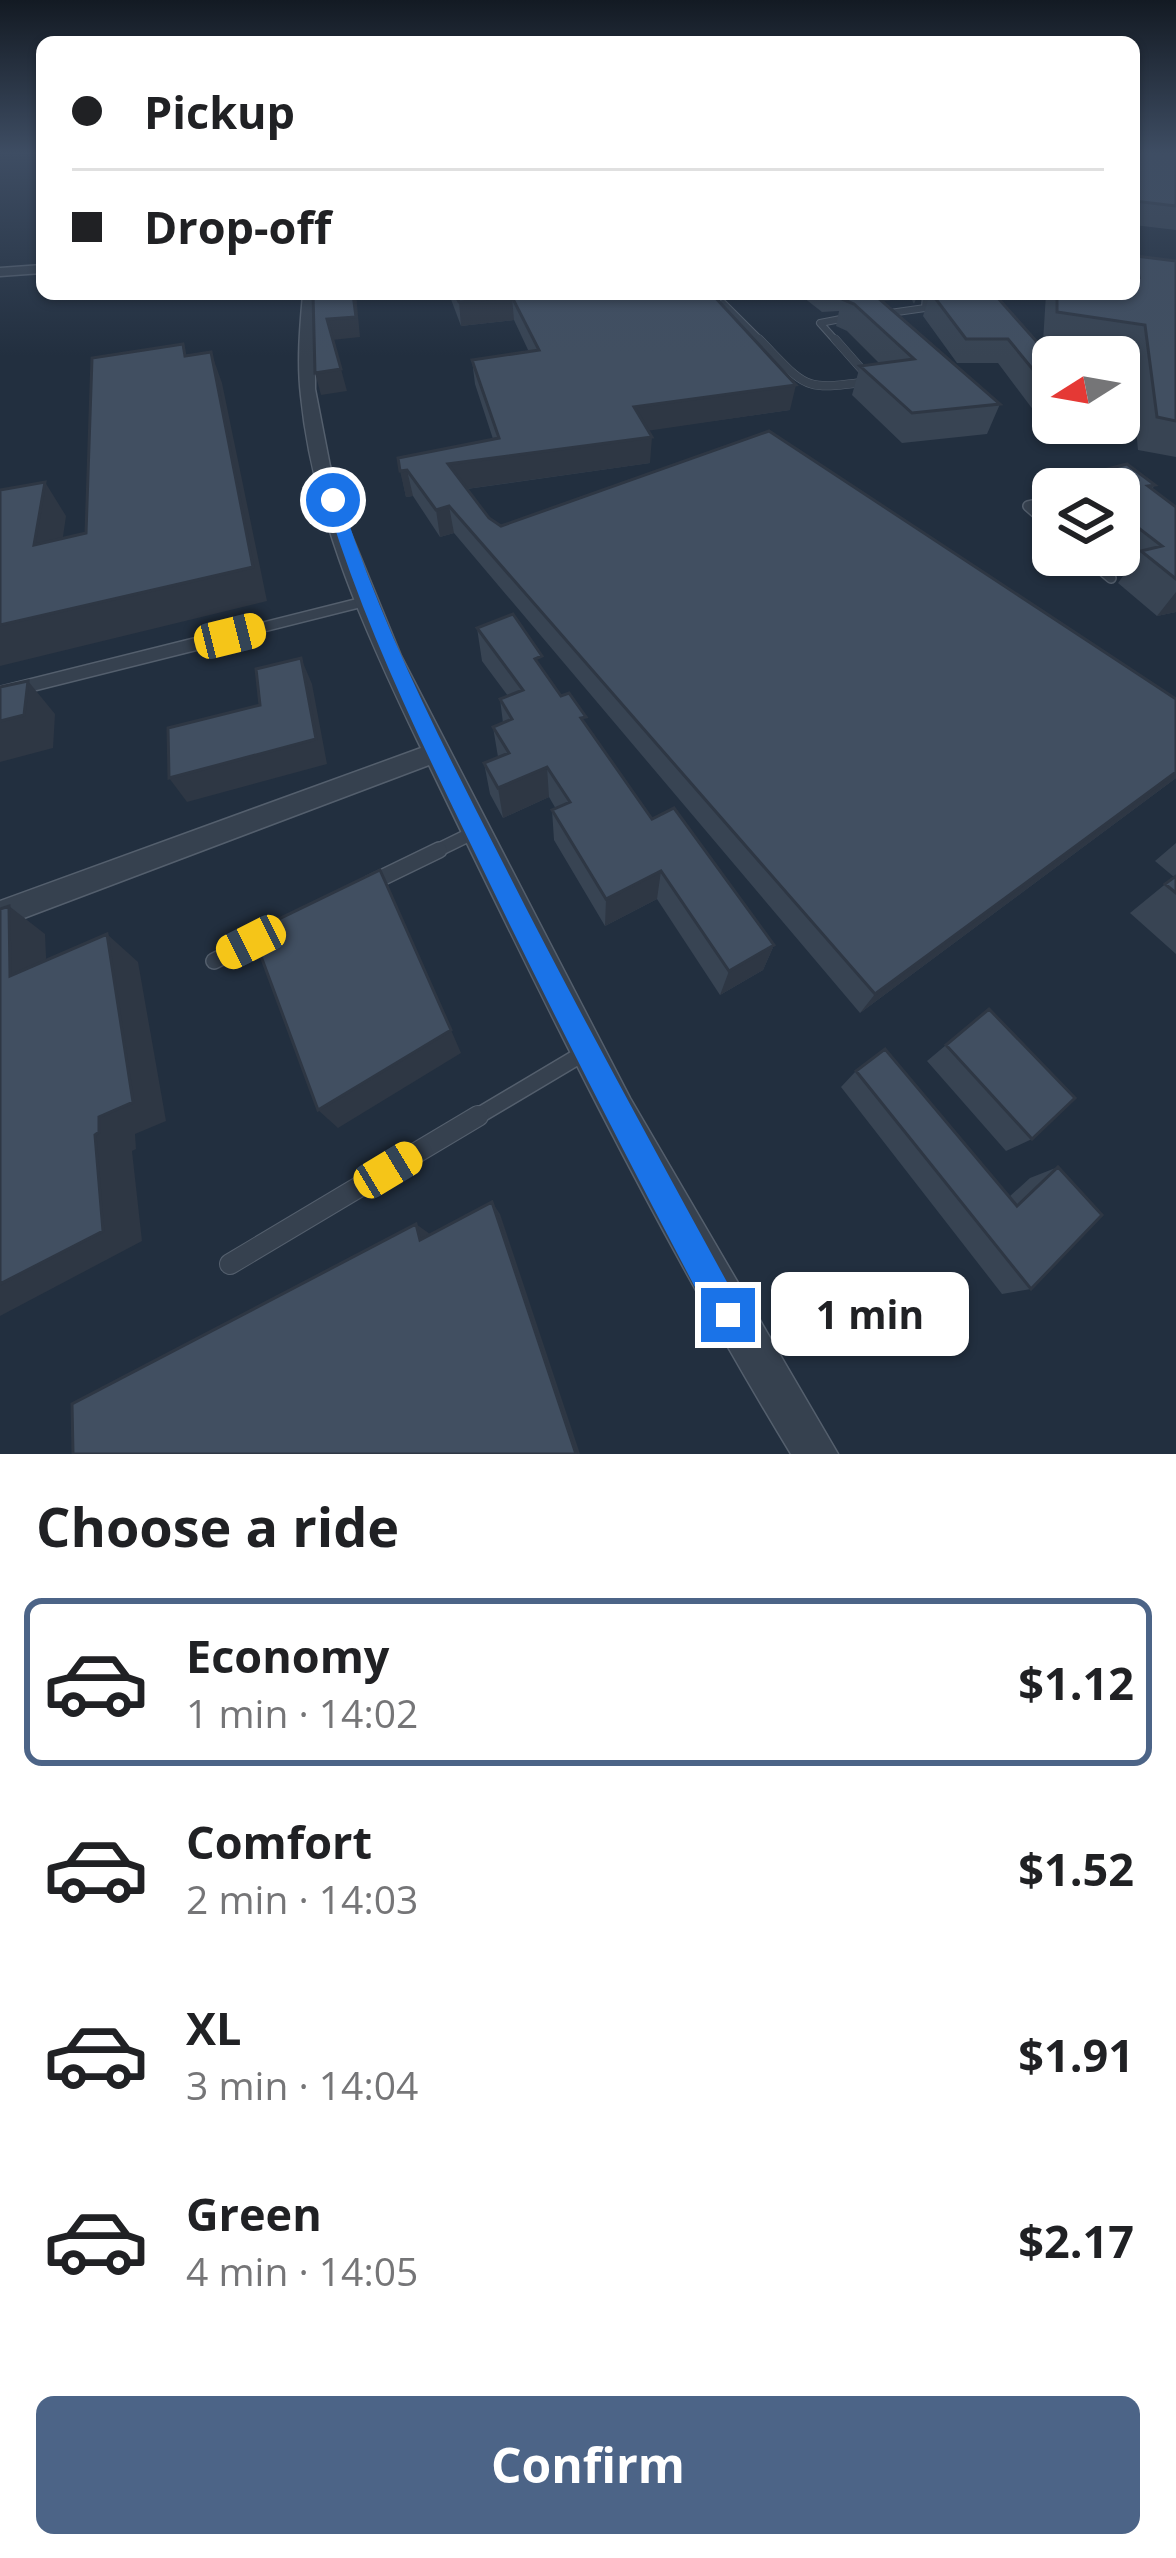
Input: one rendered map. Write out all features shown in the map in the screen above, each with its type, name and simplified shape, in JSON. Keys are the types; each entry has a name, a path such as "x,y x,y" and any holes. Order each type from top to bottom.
{"street":[{"path":"0,272 36,269"},
{"path":"309,300 310,404 321,458 368,601 436,752 585,1052 728,1315 816,1454"},
{"path":"0,914 436,752"}],"lane":[{"path":"723,302 804,385 815,389 872,381 820,320 913,312 926,308 929,300"},
{"path":"0,693 368,601"},
{"path":"355,891 476,832"},
{"path":"214,961 294,921"},
{"path":"230,1264 585,1052"}],"building":[{"path":"1140,256 1176,261 1176,421 1157,417 1145,325 1057,312 1057,300 1140,300"},
{"path":"313,300 354,300 356,317 327,319 341,369 315,373"},
{"path":"514,300 718,300 796,385 634,407 652,437 448,464 489,518 501,526 769,431 1176,699 1176,772 875,994 449,506 436,510 407,470 400,471 398,458 499,438 472,360 539,350"},
{"path":"844,300 881,300 1000,404 912,413 860,366 914,359"},
{"path":"937,300 1000,300 1032,336 1032,368 1008,339 966,339"},
{"path":"183,344 185,356 211,352 253,567 0,625 0,490 45,482 34,545 86,533 92,358"},
{"path":"1140,474 1176,507 1176,579 1141,551 1162,546 1140,529"},
{"path":"513,614 542,656 535,659 561,696 569,693 586,717 581,718 652,819 674,808 774,945 729,971 661,871 606,899 552,810 570,802 547,767 498,788 484,763 509,753 493,727 512,719 500,699 523,690 477,628"},
{"path":"301,658 316,739 169,778 168,728 260,705 256,669"},
{"path":"28,681 24,715 0,721 0,687"},
{"path":"380,870 451,1030 318,1110 252,932"},
{"path":"1176,876 1176,893 1165,884"},
{"path":"9,906 10,976 107,934 133,1102 99,1117 95,1135 103,1231 0,1284 0,909"},
{"path":"989,1009 1075,1098 1032,1139 946,1045"},
{"path":"885,1049 1017,1206 1058,1167 1102,1215 1031,1289 856,1071"},
{"path":"492,1202 576,1454 73,1454 72,1404 416,1224 420,1240"}],"route":[{"path":"333,500 359,582 436,752 585,1052 728,1315"}]}
